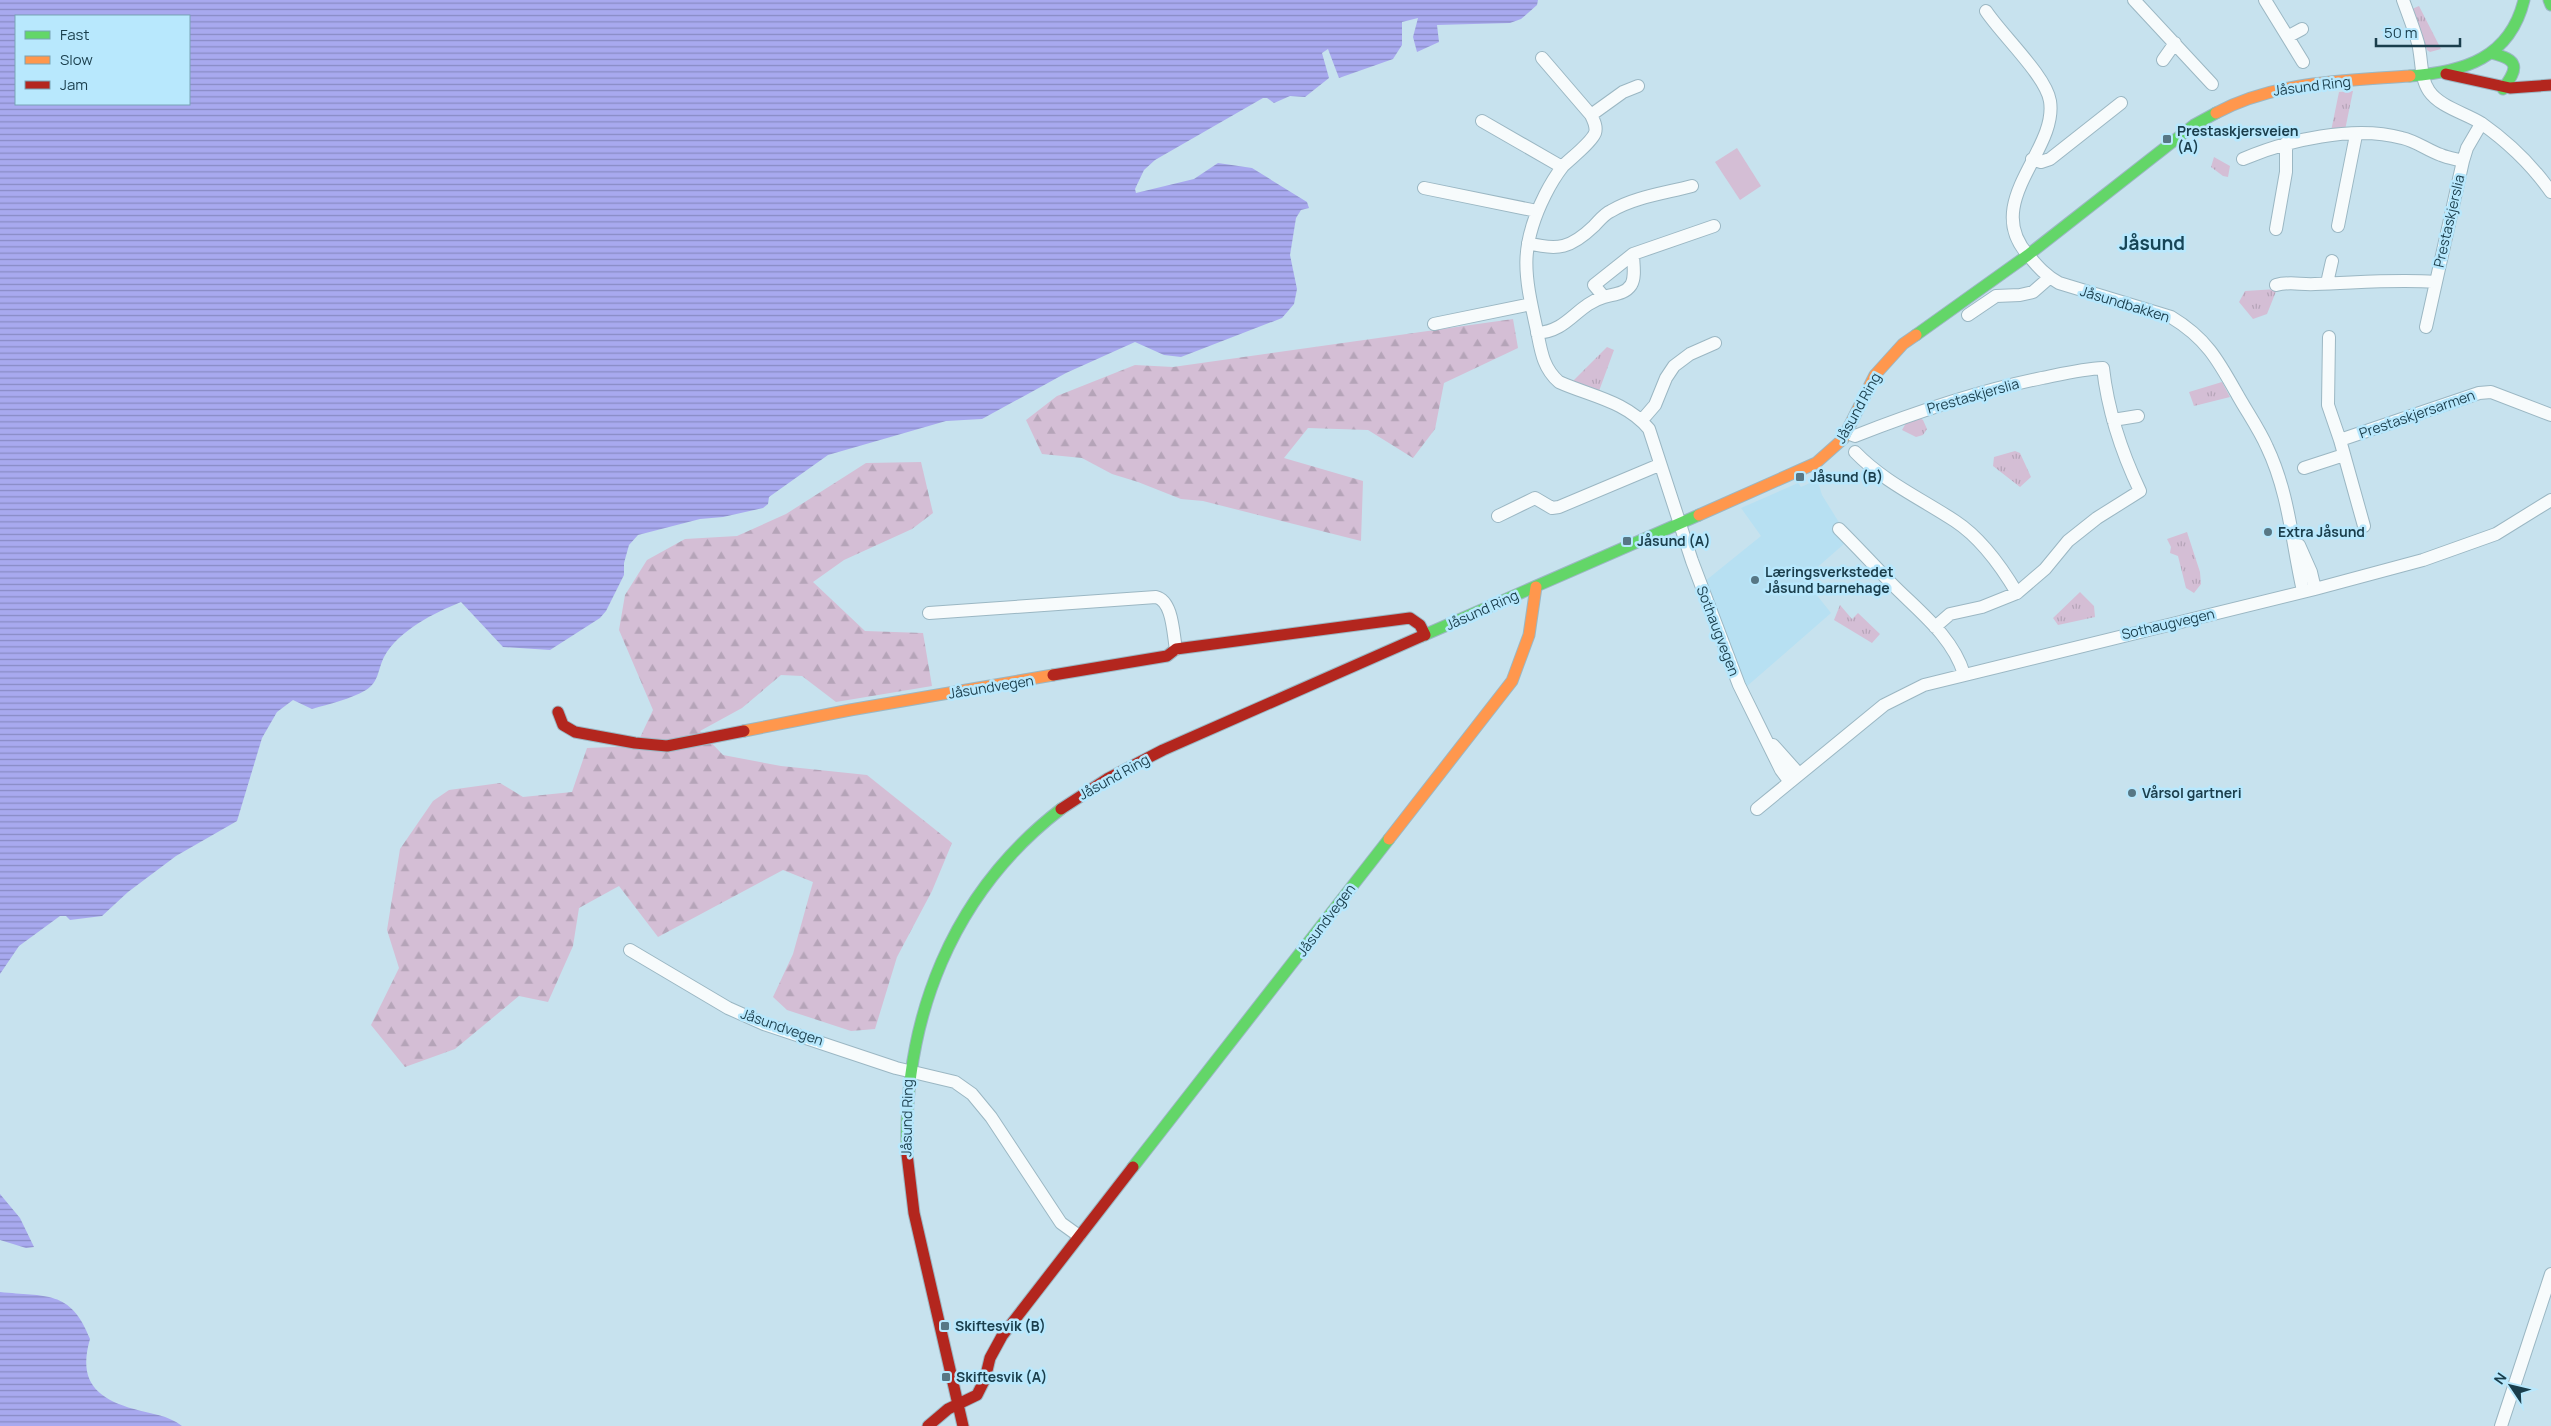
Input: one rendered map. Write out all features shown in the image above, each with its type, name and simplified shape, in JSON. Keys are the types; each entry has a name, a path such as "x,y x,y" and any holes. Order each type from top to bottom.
{"main road":[{"name":"Jåsund Ring","path":"963,1426 913,1206 907,1168 905,1104 908,1070 926,998 951,938 972,902 1000,866 1053,814 1087,790 1143,759 1816,463 1837,447 1847,433 1870,383 1897,350 1916,333 2028,255 2179,136 2225,108 2265,92 2298,85 2445,74 2477,62 2491,53 2512,30 2524,0"},
{"path":"2549,0 2551,5"},
{"path":"2491,53 2506,57 2515,67 2515,73 2503,89"},
{"name":"Jåsund Ring","path":"2445,74 2503,89 2533,89 2551,85"},
{"name":"Jåsundvegen","path":"928,1426 945,1411 977,1395 985,1379 990,1358 1002,1336 1512,681 1519,669 1536,600 1536,587"},
{"name":"Jåsundvegen","path":"558,712 563,725 575,732 635,743 667,746 850,710 1167,656 1176,649 1410,618 1420,625 1425,635"}],"street":[{"path":"2134,0 2176,43 2212,84"},
{"path":"2265,0 2289,36 2303,62"},
{"path":"2402,0 2418,44 2426,84 2434,97 2481,124 2529,164 2551,192"},
{"name":"Jåsundbakken","path":"1986,11 2041,81 2050,99 2050,119 2018,189 2014,209 2017,237 2028,255 2049,278 2069,286 2164,314 2185,325 2204,341 2223,367 2267,447 2281,486 2309,590"},
{"path":"2289,36 2302,29"},
{"path":"2162,60 2176,43"},
{"path":"1542,58 1591,115 1595,126 1594,135 1562,167 1537,211 1528,243 1526,280 1545,363 1552,376 1559,382 1617,404 1642,420 1655,405 1666,378 1674,366 1690,354 1715,343"},
{"path":"1591,115 1617,96 1638,86"},
{"path":"2032,159 2041,162 2050,159 2121,103"},
{"path":"1482,121 1562,167"},
{"name":"Prestaskjerslia","path":"2426,326 2463,161 2467,148 2481,124"},
{"name":"Prestaskjerslia","path":"2243,159 2286,143 2322,137 2372,134 2404,138 2441,155 2463,161"},
{"path":"2338,226 2356,135"},
{"path":"2276,229 2286,172 2286,143"},
{"path":"1528,243 1547,248 1566,246 1585,234 1610,211 1635,201 1692,186"},
{"path":"1424,188 1537,211"},
{"path":"1604,297 1594,285 1633,254 1714,226"},
{"path":"1537,332 1557,329 1592,302 1622,293 1630,286 1633,280 1633,254"},
{"path":"2326,283 2332,261"},
{"path":"1968,315 1996,296 2020,295 2032,292 2049,278"},
{"name":"Prestaskjerslia","path":"2276,285 2286,282 2326,283 2400,279 2435,282"},
{"path":"1434,324 1531,304"},
{"name":"Prestaskjersarmen","path":"2329,337 2328,405 2340,440 2364,526"},
{"name":"Prestaskjerslia","path":"1847,433 1855,436 1936,405 2006,385 2086,368 2103,368 2106,396 2113,420"},
{"name":"Prestaskjersarmen","path":"2340,440 2479,393 2491,392 2551,415"},
{"path":"1935,626 1950,614 1982,607 2017,593 2045,569 2068,541 2097,518 2140,491 2123,453 2113,420 2138,416"},
{"name":"Sothaugvegen","path":"1642,420 1652,434 1659,465 1679,524 1739,685 1781,770 1795,778"},
{"path":"1855,452 1872,470 1966,530 2006,574 2017,593"},
{"path":"2304,468 2344,455"},
{"path":"1498,516 1535,498 1552,508 1559,507 1659,465"},
{"name":"Sothaugvegen","path":"1757,809 1884,705 1924,685 2309,590 2422,560 2496,534 2551,500"},
{"path":"1839,529 1935,626 1952,647 1964,674"},
{"path":"929,613 1156,596 1161,598 1167,605 1176,649"},
{"name":"Jåsundvegen","path":"630,950 728,1008 764,1024 908,1070 955,1082 972,1094 991,1117 1062,1223 1079,1236"},
{"path":"2501,1426 2551,1274"}],"shaded area":[{"name":"Læringsverkstedet Jåsund barnehage","path":"1816,475 1822,495 1840,524 1845,543 1804,579 1831,613 1746,687 1704,582 1761,536 1741,508 1798,483 1801,487 1810,483 1809,479"}],"green space":[{"path":"2419,6 2441,49 2430,52 2427,50 2412,9"},
{"path":"2353,91 2345,130 2331,131 2339,92"},
{"path":"1737,148 1761,186 1740,200 1715,162"},
{"path":"2214,157 2230,166 2228,177 2223,176 2211,167"},
{"path":"2277,289 2267,314 2253,319 2239,302 2245,291"},
{"path":"1513,319 1518,348 1444,383 1435,429 1413,458 1368,430 1308,428 1284,458 1363,481 1361,541 1203,501 1181,499 1112,474 1082,458 1042,454 1026,420 1057,396 1135,365 1173,367"},
{"path":"1607,347 1614,350 1599,391 1571,383"},
{"path":"2222,382 2230,397 2194,406 2189,392"},
{"path":"1920,418 1927,429 1923,435 1916,437 1902,430 1906,423"},
{"path":"2015,451 2020,453 2031,477 2020,487 1993,466 1994,457"},
{"path":"921,462 933,513 912,529 844,560 813,582 865,631 923,633 932,686 836,702 802,676 781,675 742,708 700,731 723,755 781,766 867,775 952,843 932,891 897,957 875,1029 851,1031 787,1010 773,997 793,954 813,882 783,870 658,937 619,886 579,908 573,946 548,1002 519,996 455,1049 405,1067 371,1025 399,968 387,930 400,849 433,801 449,790 500,783 523,797 572,792 587,748 636,746 653,710 619,630 625,595 647,560 685,539 737,536 786,514 866,463"},
{"path":"2187,532 2200,572 2201,584 2194,593 2186,588 2178,556 2170,553 2171,547 2167,539"},
{"path":"2080,592 2094,606 2095,617 2058,625 2053,618"},
{"path":"1840,605 1852,619 1858,613 1880,634 1872,643 1834,620"}],"water":[{"path":"0,0 1538,0 1537,5 1521,19 1510,23 1437,25 1439,42 1417,52 1413,37 1418,18 1402,22 1402,45 1393,59 1339,78 1328,49 1322,53 1329,78 1305,97 1290,96 1274,103 1267,98 1263,98 1155,160 1144,170 1135,189 1136,193 1194,179 1218,163 1252,168 1307,202 1309,208 1301,210 1296,218 1290,255 1297,289 1294,304 1282,318 1181,357 1164,355 1135,342 1066,373 982,419 946,421 828,455 769,497 768,504 763,508 723,517 700,519 638,535 629,545 624,563 624,575 606,611 600,618 550,650 503,647 461,602 440,611 408,631 391,647 384,657 378,675 366,690 347,699 312,709 293,700 277,712 262,738 237,821 176,856 128,892 102,916 70,920 66,916 60,916 19,946 0,974"},
{"path":"0,1194 20,1218 34,1247 26,1248 0,1240"},
{"path":"0,1292 43,1296 65,1303 83,1323 90,1339 86,1366 88,1376 100,1393 120,1405 165,1417 182,1426 0,1426"}],"traffic: fast":[{"path":"2410,76 2449,71 2482,58 2508,36 2517,20 2524,0"},
{"path":"2549,0 2551,5"},
{"path":"2491,53 2507,58 2514,65 2512,75 2503,89"},
{"path":"1916,335 2028,255 2194,125 2216,113"},
{"path":"1422,636 1699,515"},
{"path":"907,1154 908,1104 914,1055 925,1007 942,962 963,919 990,879 1023,842 1061,809"},
{"path":"1133,1167 1389,839"}],"traffic: slow":[{"path":"2216,113 2262,94 2311,84 2410,76"},
{"path":"1699,515 1816,463 1843,439 1875,375 1903,344 1916,335"},
{"path":"1389,839 1512,681 1529,635 1536,587"},
{"path":"744,731 850,710 1053,675"}],"traffic: jam":[{"path":"2446,74 2510,88 2551,85"},
{"path":"1053,675 1167,656 1176,649 1410,618 1420,625 1425,635"},
{"path":"1061,809 1107,779 1163,750 1422,636"},
{"path":"558,712 563,725 575,732 635,743 667,746 744,731"},
{"path":"907,1154 914,1213 963,1426"},
{"path":"928,1426 948,1409 977,1395 985,1379 990,1358 1002,1336 1133,1167"}],"place":[{"name":"Prestaskjersveien (A)","path":"2167,139"},
{"name":"Jåsund (B)","path":"1800,477"},
{"name":"Extra Jåsund","path":"2268,532"},
{"name":"Jåsund (A)","path":"1627,541"},
{"name":"Læringsverkstedet Jåsund barnehage","path":"1755,580"},
{"name":"Vårsol gartneri","path":"2132,793"},
{"name":"Skiftesvik (B)","path":"945,1326"},
{"name":"Skiftesvik (A)","path":"946,1377"}],"district":[{"name":"Jåsund","path":"2152,243"}]}
